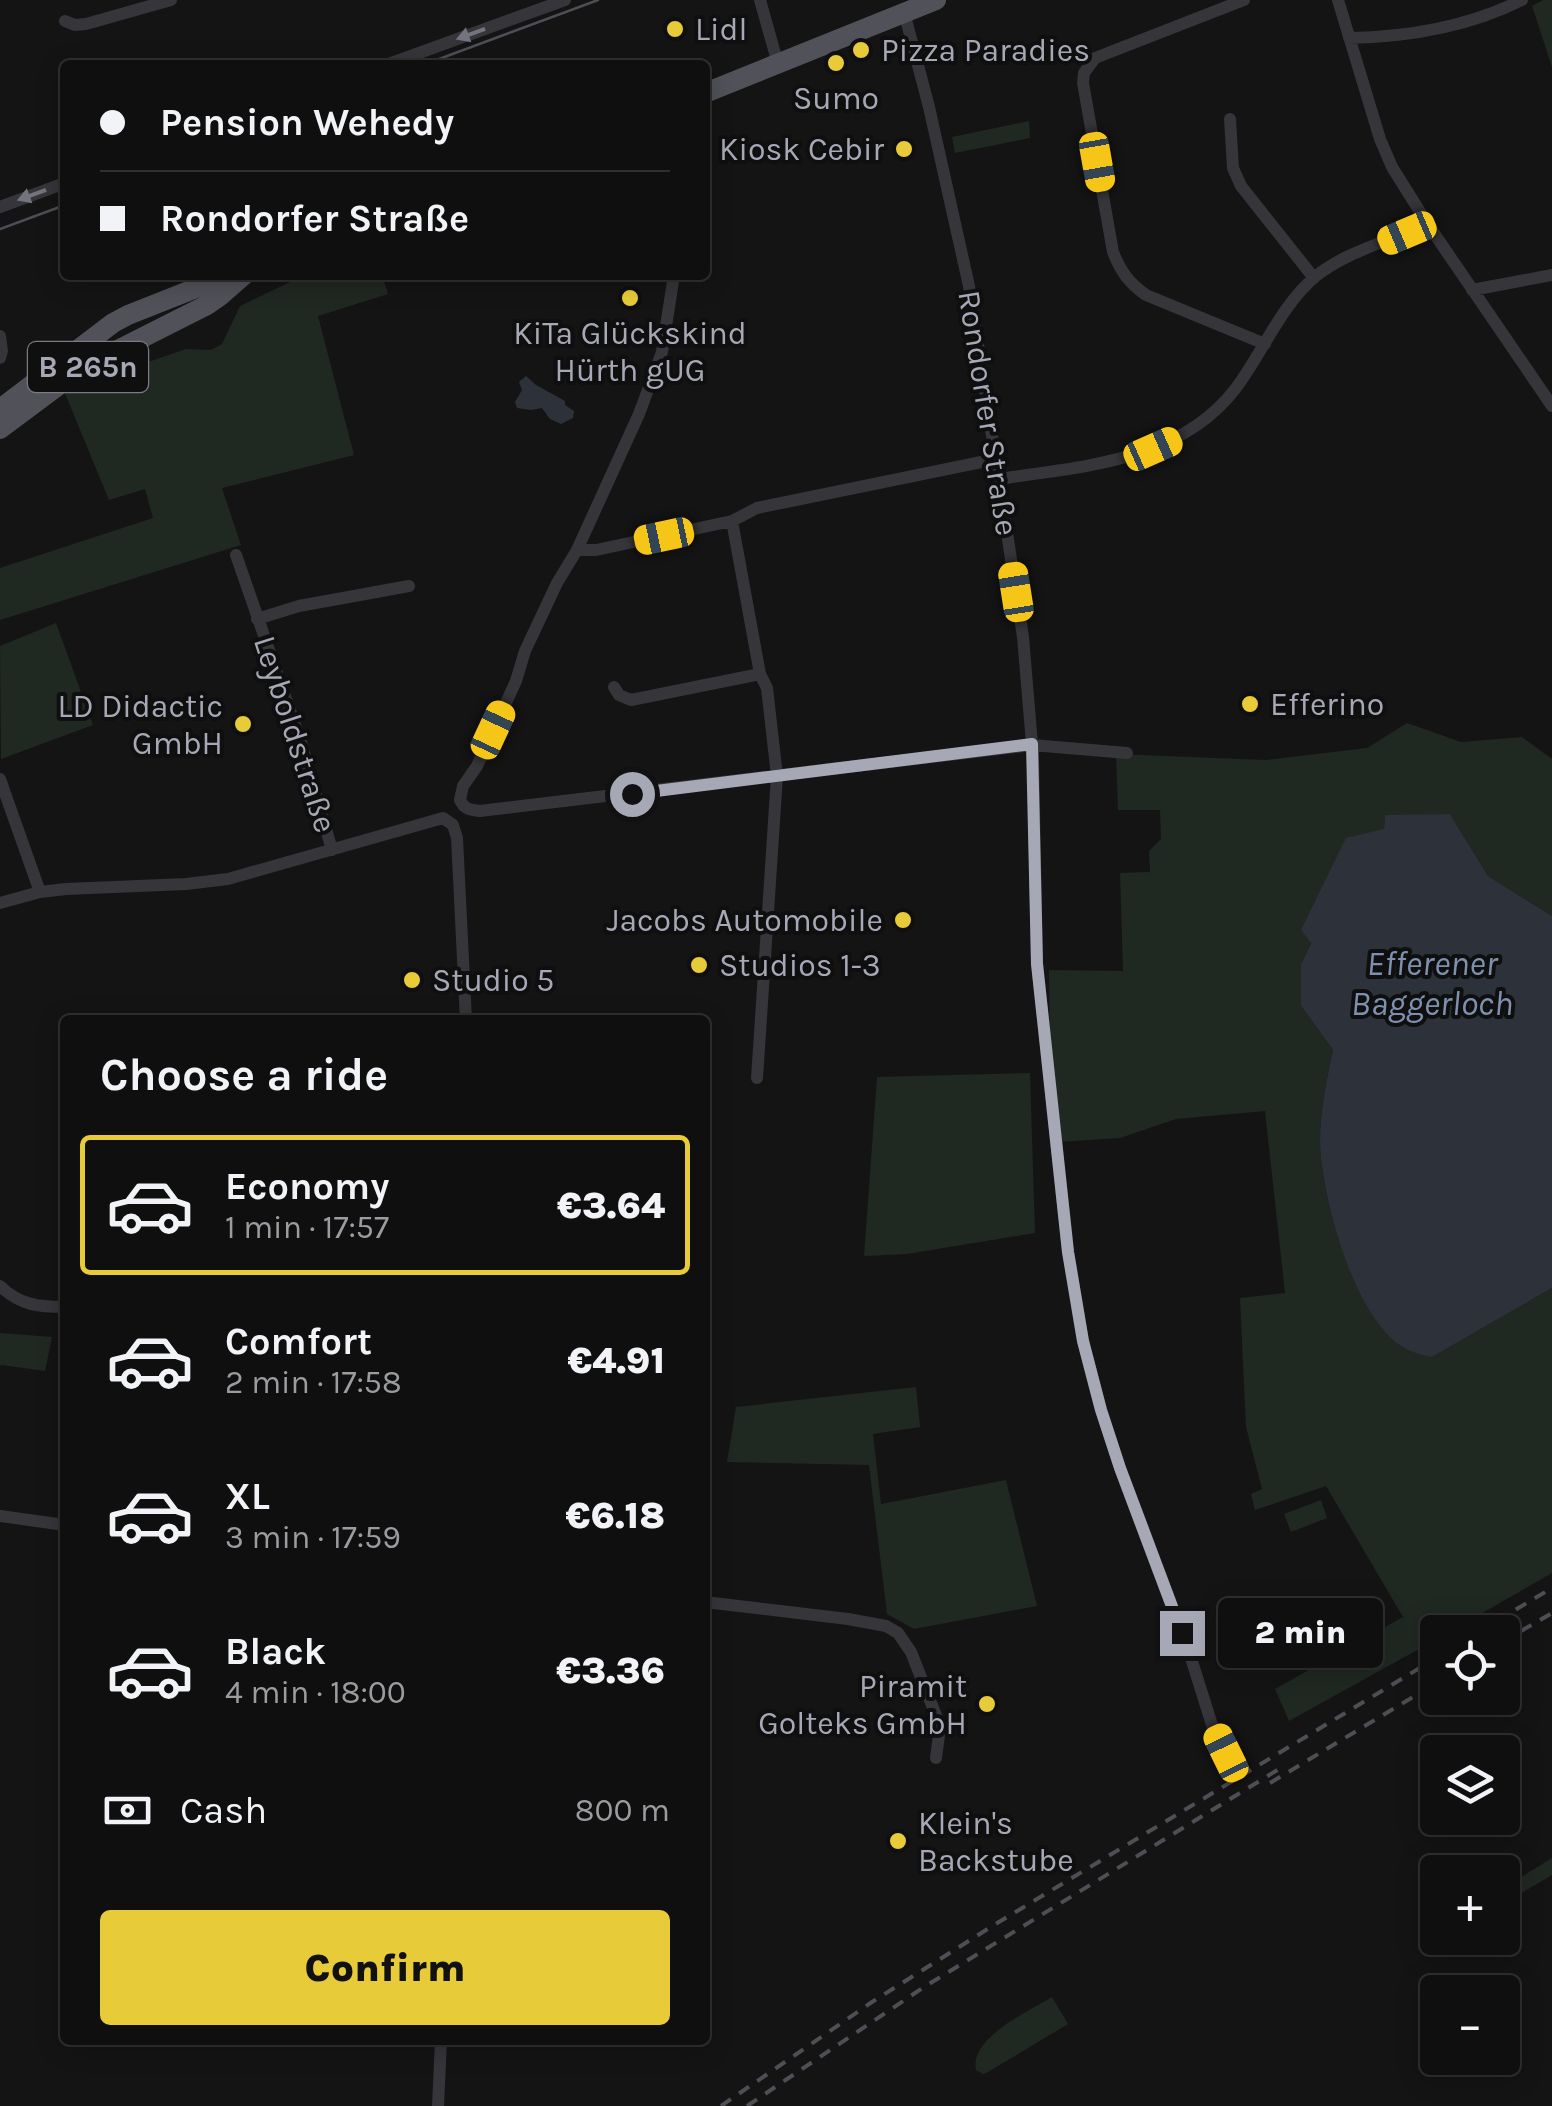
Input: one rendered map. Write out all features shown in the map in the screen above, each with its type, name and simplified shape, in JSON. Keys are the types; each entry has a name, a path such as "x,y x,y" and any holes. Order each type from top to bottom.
{"main road":[{"path":"710,90 936,0"},
{"name":"B 265n","path":"0,409 113,323 216,280"},
{"name":"B 265n","path":"0,429 104,356 206,305 238,280"}],"street":[{"path":"64,21 86,24 172,0"},
{"path":"760,0 778,64"},
{"path":"1244,0 1095,58 1084,73 1083,83 1113,252 1120,269 1146,295 1265,344"},
{"path":"1338,0 1392,167 1552,406"},
{"path":"1349,38 1416,34 1522,0"},
{"path":"400,60 560,1"},
{"name":"Rondorfer Straße","path":"904,12 969,286 1026,664 1038,981 1068,1252 1083,1341 1120,1468 1192,1658 1212,1725 1226,1753"},
{"path":"1230,119 1236,178 1314,278"},
{"path":"0,208 60,185"},
{"path":"999,479 1124,458 1178,438 1200,424 1234,390 1290,305 1314,278 1339,261 1427,223"},
{"path":"1472,290 1552,275"},
{"path":"673,280 655,374 577,550 533,634 477,766 464,786 462,805 480,811 1032,744 1128,753"},
{"path":"0,336 0,358"},
{"path":"577,550 596,550 732,522 757,508 996,459"},
{"path":"732,522 760,674 767,688 777,776 758,1078"},
{"name":"Leyboldstraße","path":"236,556 301,742 332,850"},
{"name":"Leyboldstraße","path":"257,619 299,606 409,586"},
{"path":"614,687 620,696 631,700 760,674"},
{"path":"0,779 40,892"},
{"path":"0,904 40,892 213,881 443,818 453,825 457,838 466,1015"},
{"path":"0,1286 20,1302 60,1306"},
{"path":"0,1516 60,1524"},
{"path":"710,1603 848,1619 886,1626 898,1633 912,1652 936,1718 936,1758"},
{"path":"438,2106 441,2045"}],"shaded area":[{"path":"1552,0 1552,67 1532,6"},
{"path":"1029,121 1030,138 955,153 952,137"},
{"path":"295,280 384,280 388,294 318,316 354,455 222,488 241,545 0,620 0,568 153,518 145,489 109,500 64,391 186,349 211,350 222,344 240,306"},
{"path":"56,623 93,725 1,759 0,646"},
{"path":"1407,723 1461,742 1522,737 1552,759 1552,916 1488,876 1450,814 1385,816 1384,829 1311,942 1301,964 1301,1006 1333,1050 1321,1117 1323,1176 1339,1240 1355,1283 1375,1317 1432,1357 1552,1288 1552,1573 1479,1615 1420,1615 1420,1648 1289,1721 1275,1689 1403,1617 1326,1486 1255,1510 1251,1494 1262,1489 1246,1427 1240,1298 1285,1293 1265,1111 1176,1119 1120,1138 1058,1142 1050,1061 1049,970 1123,971 1120,873 1150,872 1149,851 1161,839 1160,810 1118,810 1116,754 1265,760 1367,748"},
{"path":"1030,1073 1035,1233 907,1254 864,1256 877,1077"},
{"path":"0,1333 52,1337 45,1371 0,1367"},
{"path":"916,1387 920,1427 873,1434 881,1504 1006,1480 1037,1606 914,1629 887,1614 869,1465 727,1462 736,1407"},
{"path":"1321,1500 1327,1518 1291,1532 1284,1514"},
{"path":"1552,1858 1552,1875 1520,1894 1520,1878"},
{"path":"1052,1997 1068,2024 988,2072 976,2070 976,2058 991,2037"}],"water":[{"path":"526,376 565,401 574,411 573,418 561,424 550,419 542,408 517,408 515,402 522,390 519,382"},
{"name":"Efferener Baggerloch","path":"1450,814 1488,876 1552,916 1552,1288 1432,1357 1399,1345 1376,1320 1353,1277 1335,1228 1320,1145 1333,1050 1301,1006 1301,964 1311,943 1301,930 1346,838 1384,829 1385,815"}],"tram line":[{"path":"436,60 598,0"},
{"path":"0,229 60,207"}],"railway":[{"path":"1507,1615 1552,1588"},
{"path":"1520,1632 1552,1613"},
{"path":"721,2106 872,2002 994,1925 1420,1668"},
{"path":"1270,1783 1420,1693"},
{"path":"747,2106 924,1987 1279,1769"}],"place":[{"name":"Lidl","path":"675,29"},
{"name":"Pizza Paradies","path":"861,50"},
{"name":"Sumo","path":"836,63"},
{"name":"Kiosk Cebir","path":"904,149"},
{"name":"KiTa Glückskind Hürth gUG","path":"630,298"},
{"name":"Efferino","path":"1250,704"},
{"name":"LD Didactic GmbH","path":"243,724"},
{"name":"Jacobs Automobile","path":"903,920"},
{"name":"Studios 1-3","path":"699,965"},
{"name":"Studio 5","path":"412,980"},
{"name":"Piramit Golteks GmbH","path":"987,1704"},
{"name":"Klein's Backstube","path":"898,1841"}],"route":[{"path":"632,794 1032,744 1037,964 1068,1252 1083,1341 1120,1468 1182,1633"}]}
